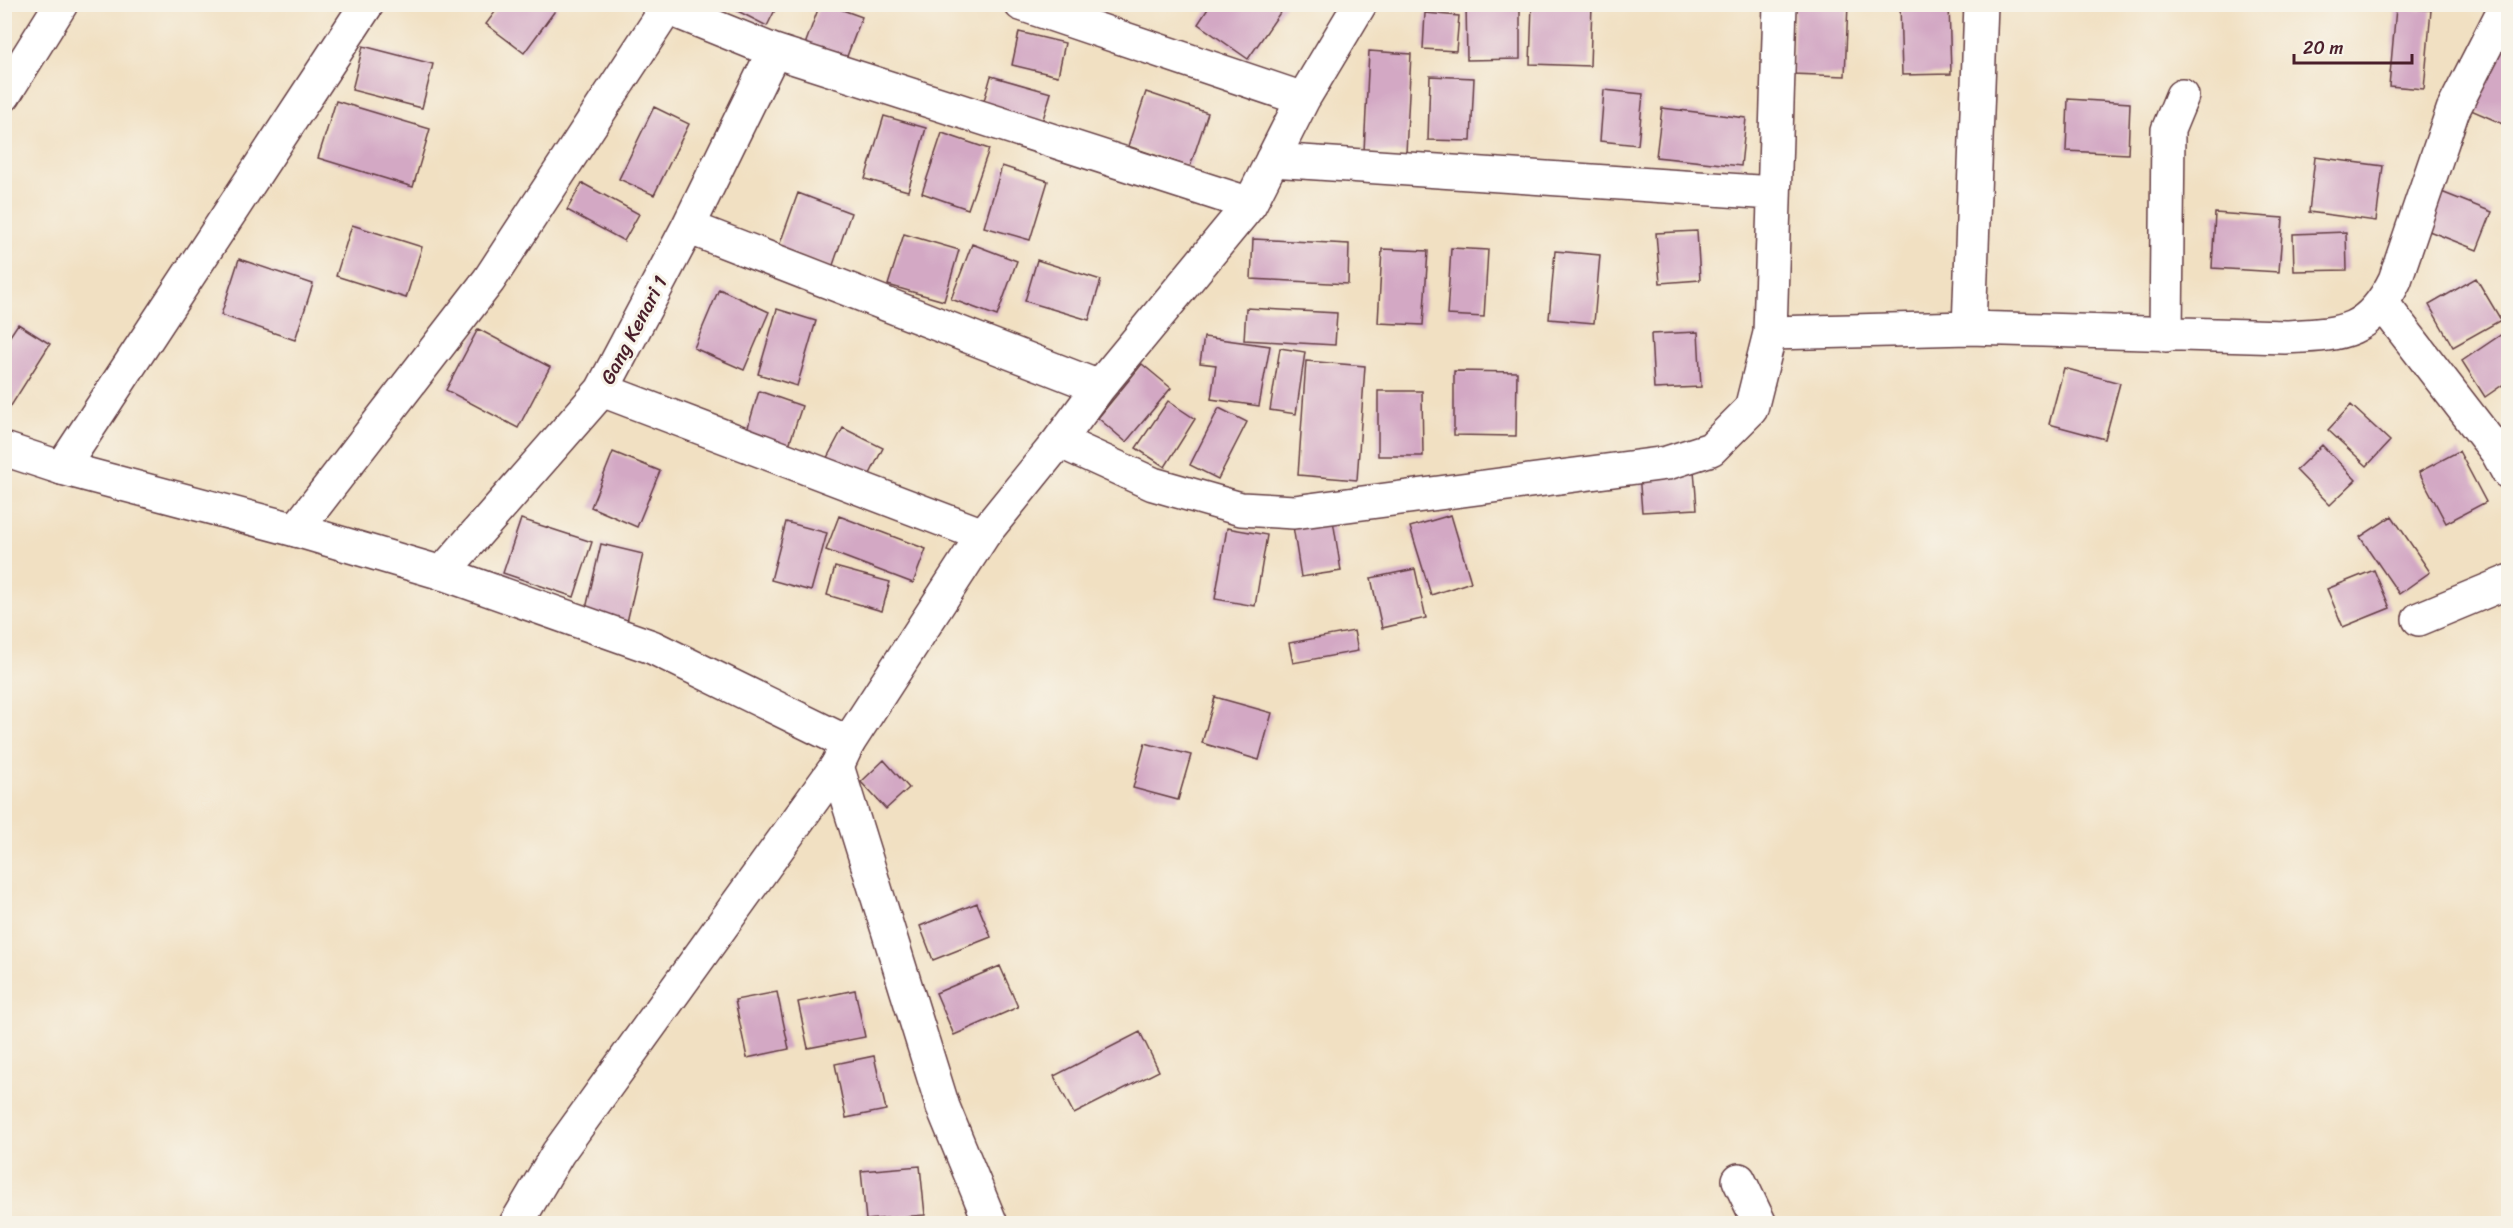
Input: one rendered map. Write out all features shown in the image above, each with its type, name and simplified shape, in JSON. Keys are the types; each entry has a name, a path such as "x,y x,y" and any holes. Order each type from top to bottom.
{"street":[{"path":"4,95 61,4"},
{"path":"62,468 367,4"},
{"path":"1021,4 1303,99"},
{"path":"516,1224 558,1153 843,755 983,535 1059,441 1099,387 1250,204 1303,99 1360,4"},
{"path":"1059,441 1153,484 1241,509 1294,513 1667,463 1711,449 1751,409 1770,333 1780,4"},
{"path":"1969,328 1981,4"},
{"path":"1770,333 1969,328 2285,338 2333,334 2360,325 2383,304 2395,280 2453,110 2507,4"},
{"path":"296,530 489,280 663,6 774,51 1250,204"},
{"name":"Gang Kenari 1","path":"442,573 603,390 688,227 774,51"},
{"path":"2166,335 2168,130 2182,96"},
{"path":"1272,160 1773,193"},
{"path":"688,227 1099,387"},
{"path":"2383,304 2497,452 2508,472"},
{"path":"603,390 983,535"},
{"path":"4,450 62,468 296,530 442,573 652,647 843,755 943,1107 991,1224"},
{"path":"2419,620 2508,582"},
{"path":"1739,1180 1761,1224"}],"building":[{"path":"501,4 553,4 557,8 524,53 486,24"},
{"path":"724,4 778,4 767,26"},
{"path":"820,4 862,17 844,64 803,50"},
{"path":"1211,4 1286,4 1248,59 1198,24"},
{"path":"1466,4 1520,4 1520,59 1467,60"},
{"path":"1532,4 1592,4 1590,66 1530,64"},
{"path":"1795,4 1848,4 1845,76 1792,74"},
{"path":"1900,4 1949,4 1951,74 1902,75"},
{"path":"2396,8 2431,10 2424,89 2389,86"},
{"path":"1425,13 1459,16 1456,51 1423,49"},
{"path":"2508,29 2508,126 2464,107"},
{"path":"1019,32 1065,43 1058,76 1012,65"},
{"path":"363,46 433,64 422,108 352,90"},
{"path":"1369,51 1411,54 1406,153 1364,151"},
{"path":"991,76 1051,93 1039,132 980,115"},
{"path":"1430,76 1474,78 1471,141 1428,140"},
{"path":"1604,90 1643,94 1638,145 1600,141"},
{"path":"1146,92 1208,113 1190,167 1128,146"},
{"path":"2068,99 2130,103 2128,154 2066,151"},
{"path":"336,101 430,129 413,187 318,158"},
{"path":"654,107 689,124 654,195 619,179"},
{"path":"1662,108 1746,118 1741,166 1656,157"},
{"path":"884,116 926,128 908,191 865,179"},
{"path":"942,133 989,149 968,209 922,193"},
{"path":"2315,157 2383,166 2376,221 2309,212"},
{"path":"1002,166 1048,181 1030,240 984,227"},
{"path":"582,183 639,214 624,241 567,210"},
{"path":"2439,191 2492,212 2477,250 2424,229"},
{"path":"798,193 851,213 832,268 778,249"},
{"path":"2215,213 2283,218 2279,272 2212,268"},
{"path":"352,225 422,247 406,298 336,276"},
{"path":"1697,231 1700,280 1660,283 1656,233"},
{"path":"2346,232 2347,270 2294,271 2293,234"},
{"path":"904,234 959,250 944,301 888,285"},
{"path":"1253,239 1349,244 1348,284 1251,279"},
{"path":"972,244 1017,261 997,316 951,299"},
{"path":"1451,248 1488,250 1484,317 1447,315"},
{"path":"1382,249 1428,251 1423,325 1378,323"},
{"path":"1555,251 1600,255 1594,323 1549,319"},
{"path":"239,259 313,284 295,340 221,315"},
{"path":"1037,260 1101,280 1089,320 1025,301"},
{"path":"2476,278 2501,320 2453,347 2429,305"},
{"path":"719,289 769,312 744,370 694,348"},
{"path":"1246,308 1337,313 1335,345 1244,340"},
{"path":"777,309 816,321 797,386 758,374"},
{"path":"18,324 50,344 4,417 4,345"},
{"path":"478,329 550,367 518,428 446,390"},
{"path":"1698,332 1701,387 1654,389 1651,334"},
{"path":"2502,334 2508,343 2508,381 2485,397 2462,361"},
{"path":"1204,337 1270,346 1259,406 1211,399 1216,365 1200,363"},
{"path":"1280,348 1305,352 1296,414 1270,410"},
{"path":"1306,361 1365,366 1357,480 1298,475"},
{"path":"1142,364 1171,388 1126,442 1098,418"},
{"path":"2064,368 2120,383 2105,439 2049,424"},
{"path":"1454,371 1517,372 1516,436 1454,435"},
{"path":"759,391 802,406 786,454 744,440"},
{"path":"1378,391 1422,391 1423,456 1378,456"},
{"path":"1168,401 1195,419 1165,467 1136,448"},
{"path":"2351,405 2390,441 2367,466 2328,430"},
{"path":"1219,408 1247,422 1218,479 1190,465"},
{"path":"843,428 883,448 863,488 822,467"},
{"path":"2322,445 2356,480 2330,505 2296,470"},
{"path":"2459,451 2486,502 2446,523 2419,472"},
{"path":"613,452 660,471 637,527 591,507"},
{"path":"1694,470 1697,509 1642,512 1639,473"},
{"path":"1451,515 1471,582 1431,595 1410,527"},
{"path":"839,516 926,549 913,583 826,550"},
{"path":"2392,516 2430,572 2399,594 2360,537"},
{"path":"521,519 592,542 574,597 503,573"},
{"path":"1333,520 1341,571 1301,577 1293,526"},
{"path":"786,522 827,533 811,591 771,580"},
{"path":"1227,528 1267,535 1255,606 1215,599"},
{"path":"601,544 643,554 627,622 585,613"},
{"path":"835,567 890,582 882,611 827,595"},
{"path":"1415,569 1426,618 1382,628 1371,578"},
{"path":"2374,570 2390,608 2343,627 2327,589"},
{"path":"1354,631 1358,651 1293,663 1289,643"},
{"path":"1215,697 1272,713 1259,760 1202,743"},
{"path":"1145,743 1191,755 1178,800 1133,788"},
{"path":"884,760 909,788 886,809 861,782"},
{"path":"977,903 991,937 933,960 920,926"},
{"path":"1000,966 1018,1007 954,1035 936,993"},
{"path":"855,990 865,1037 808,1048 798,1002"},
{"path":"777,992 789,1049 747,1058 735,1000"},
{"path":"1140,1032 1159,1071 1074,1114 1054,1076"},
{"path":"874,1056 886,1110 846,1118 835,1064"},
{"path":"920,1166 925,1215 866,1220 861,1171"}]}
